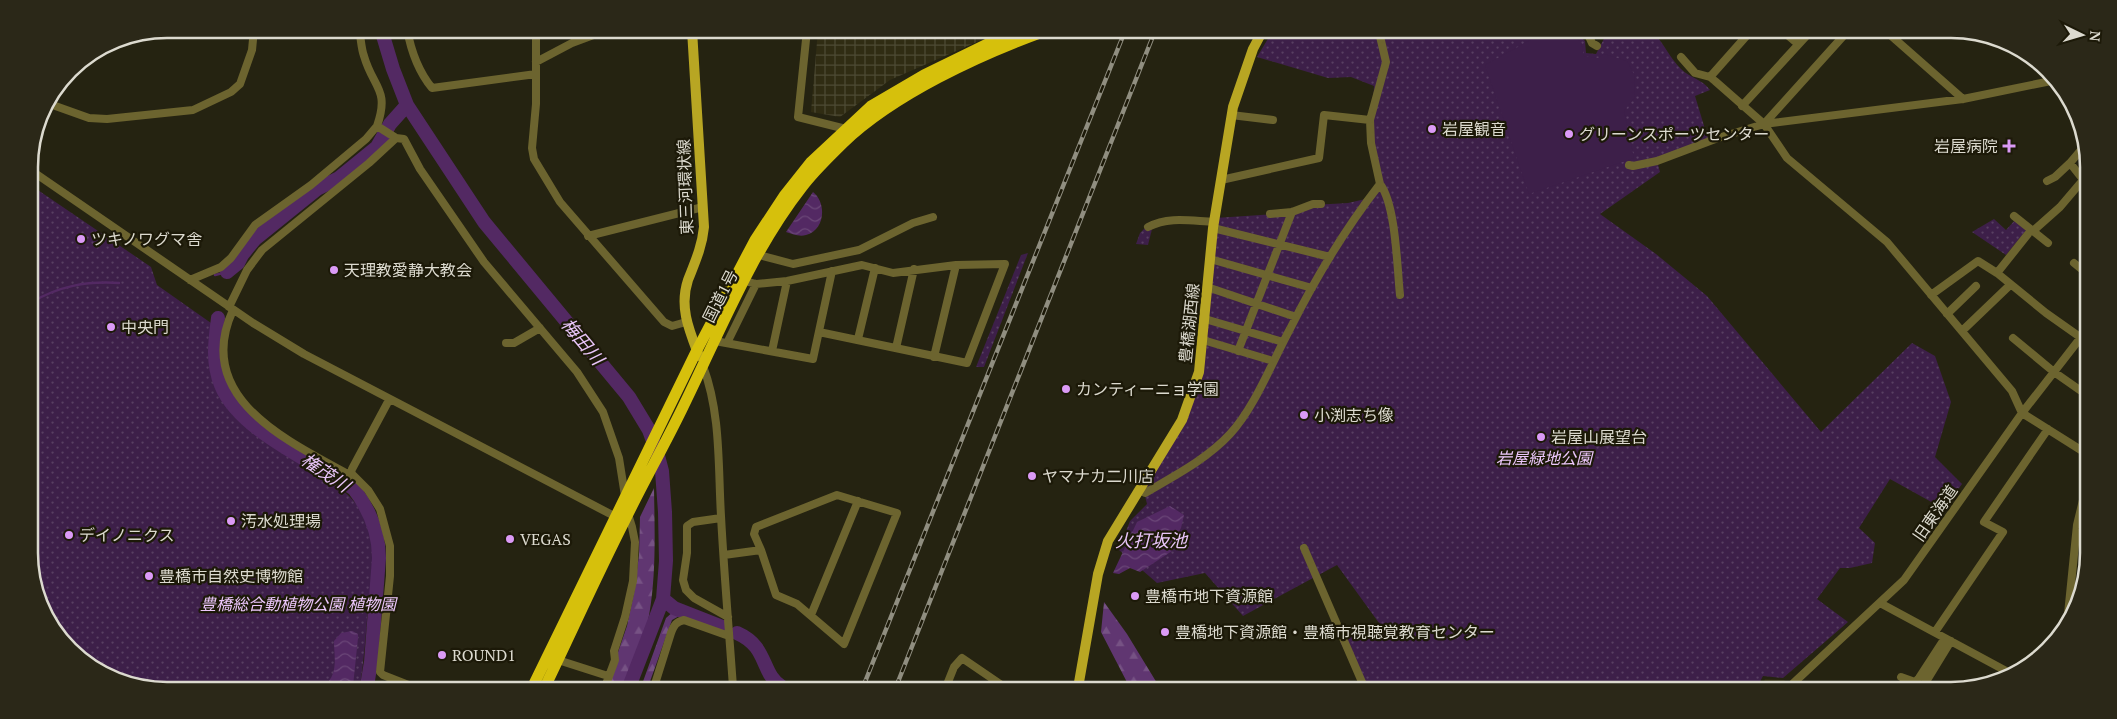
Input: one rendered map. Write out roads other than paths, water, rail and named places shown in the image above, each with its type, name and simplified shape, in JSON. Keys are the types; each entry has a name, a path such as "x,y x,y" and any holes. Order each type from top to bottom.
{"highway":[{"name":"国道1号","path":"548,682 663,422 697,350 756,240 784,196 811,162 851,130 871,106 930,77 1002,38"},
{"name":"国道1号","path":"930,77 1027,38"},
{"name":"国道1号","path":"535,682 625,507 669,436 703,366 721,342 750,283 759,255 772,231 802,186 845,142 851,130"}],"main road":[{"name":"豊橋湖西線","path":"1079,681 1098,574 1108,541 1182,420 1199,372 1213,225 1231,115 1253,49 1259,37"},
{"name":"東三河環状線","path":"692,38 703,206 702,244 685,293 684,306 686,322 703,366"}],"street":[{"path":"1380,37 1386,62 1370,120 1371,143 1380,184 1390,207 1400,295"},
{"path":"1589,37 1592,43 1597,46"},
{"path":"1710,77 1745,37"},
{"path":"1790,37 1798,44"},
{"path":"1742,106 1805,37"},
{"path":"1764,124 1842,37"},
{"path":"1893,37 1963,99"},
{"path":"54,105 89,118 107,119 192,110 231,92 240,84 252,50 253,38"},
{"path":"190,280 221,267 231,258 255,225 311,184 378,127 382,97 364,57 361,38"},
{"path":"409,38 422,76 432,88 536,74"},
{"path":"536,38 536,104 532,148 534,159 560,202 664,322 672,326 686,322"},
{"path":"536,62 586,38"},
{"path":"806,38 798,116 851,130"},
{"path":"1681,57 1696,73 1710,77 1764,124 1788,158 1887,242 2012,391 2022,413 2080,449"},
{"path":"1629,165 1633,166 1657,161 1718,138 1764,124 1963,99 2047,80"},
{"path":"1231,115 1273,120"},
{"path":"1220,180 1318,158 1324,115 1370,120"},
{"path":"378,127 395,138 404,139 420,169 484,262 577,372 603,412 619,458 625,507 635,542 632,581 625,617 614,652 615,660 606,682"},
{"path":"395,138 369,163 262,250 247,270 231,308 225,338 228,376 244,403 259,420 308,452 353,476 368,490 380,509 390,546 390,576 380,672 400,682"},
{"path":"2047,181 2055,177 2078,153"},
{"path":"2070,163 2080,176"},
{"path":"38,176 231,308 304,354 389,400 625,507"},
{"path":"1139,490 1145,493 1181,472 1230,434 1251,404 1296,316 1330,257 1380,184"},
{"path":"1997,272 2031,233 2060,208 2080,186"},
{"path":"1270,214 1292,212 1313,204 1321,204"},
{"path":"588,236 703,206"},
{"path":"1238,351 1292,212"},
{"path":"2014,216 2031,233 2048,243"},
{"path":"759,255 793,264 859,250 914,223 933,217"},
{"path":"1148,227 1170,220 1213,225 1330,257"},
{"path":"1210,259 1312,288"},
{"path":"1931,295 1978,261 1997,272 2010,285 2080,333"},
{"path":"2074,263 2080,268"},
{"path":"750,283 787,281 862,265 893,273 956,265 1005,264 967,363 819,332"},
{"path":"934,357 956,265"},
{"path":"858,339 875,268"},
{"path":"896,348 914,269"},
{"path":"721,342 813,359 832,271"},
{"path":"772,351 787,281"},
{"path":"1962,331 2010,285"},
{"path":"1947,314 1976,286"},
{"path":"1208,287 1296,316"},
{"path":"1205,319 1283,342"},
{"path":"506,343 514,343 540,328"},
{"path":"2013,338 2054,372 2080,390"},
{"name":"旧東海道","path":"1796,681 1904,580 2022,413 2080,339"},
{"path":"1202,340 1273,361"},
{"path":"703,366 712,389 716,418 733,682"},
{"path":"353,476 352,469 389,400"},
{"path":"1935,632 2003,532 1984,522 2048,429"},
{"path":"837,495 897,512 844,644 797,604 776,596 761,550 754,534 756,527 837,495"},
{"path":"812,615 858,501"},
{"path":"721,518 689,523 687,526 683,580 686,590 694,598 728,617"},
{"path":"2069,604 2074,555 2080,525"},
{"path":"1304,548 1362,681"},
{"path":"724,556 761,550"},
{"path":"2074,555 2080,556"},
{"path":"1880,603 2004,670"},
{"path":"656,682 671,633 674,625 678,622 684,620 729,636"},
{"path":"1916,681 1948,639"},
{"path":"1926,681 1948,639"},
{"path":"948,682 954,667 962,658 995,682"},
{"path":"558,660 608,676"},
{"path":"1901,677 1908,681"}],"water":[{"path":"813,192 822,209 822,216 817,228 803,236 786,232"},
{"name":"火打坂池","path":"1170,506 1184,515 1181,528 1172,543 1172,551 1140,572 1130,568 1119,574 1113,573 1137,522"},
{"path":"352,631 358,634 353,682 328,682 334,671 334,641 341,633"}],"waterway":[{"name":"梅田川","path":"384,38 407,105 484,222 629,397 649,430 662,471 666,561 663,599 631,682"},
{"name":"権茂川","path":"227,272 238,263 255,239 317,189 339,178 377,147 390,124 407,105"},
{"path":"215,275 227,272"},
{"path":"38,299 51,292 73,286 95,283 119,283"},
{"name":"権茂川","path":"218,318 215,344 216,368 221,385 230,402 261,431 354,489 365,505 372,522 379,548 379,558 368,682"},
{"path":"663,599 674,608 725,628"},
{"path":"737,633 754,645 760,653 770,675 776,682"}],"railway":[{"path":"865,682 1122,37"},
{"path":"898,682 1152,37"}],"place":[{"name":"岩屋観音","path":"1432,129"},
{"name":"グリーンスポーツセンター","path":"1569,134"},
{"name":"岩屋病院","path":"2009,146"},
{"name":"ツキノワグマ舎","path":"81,239"},
{"name":"天理教愛静大教会","path":"334,270"},
{"name":"中央門","path":"111,327"},
{"name":"カンティーニョ学園","path":"1066,389"},
{"name":"小渕志ち像","path":"1304,415"},
{"name":"岩屋山展望台","path":"1541,437"},
{"name":"ヤマナカ二川店","path":"1032,476"},
{"name":"汚水処理場","path":"231,521"},
{"name":"デイノニクス","path":"69,535"},
{"name":"VEGAS","path":"510,539"},
{"name":"豊橋市自然史博物館","path":"149,576"},
{"name":"豊橋市地下資源館","path":"1135,596"},
{"name":"豊橋地下資源館・豊橋市視聴覚教育センター","path":"1165,632"},
{"name":"ROUND1","path":"442,655"}],"park label":[{"name":"岩屋緑地公園","path":"1544,458"},
{"name":"豊橋総合動植物公園 植物園","path":"298,604"}]}
